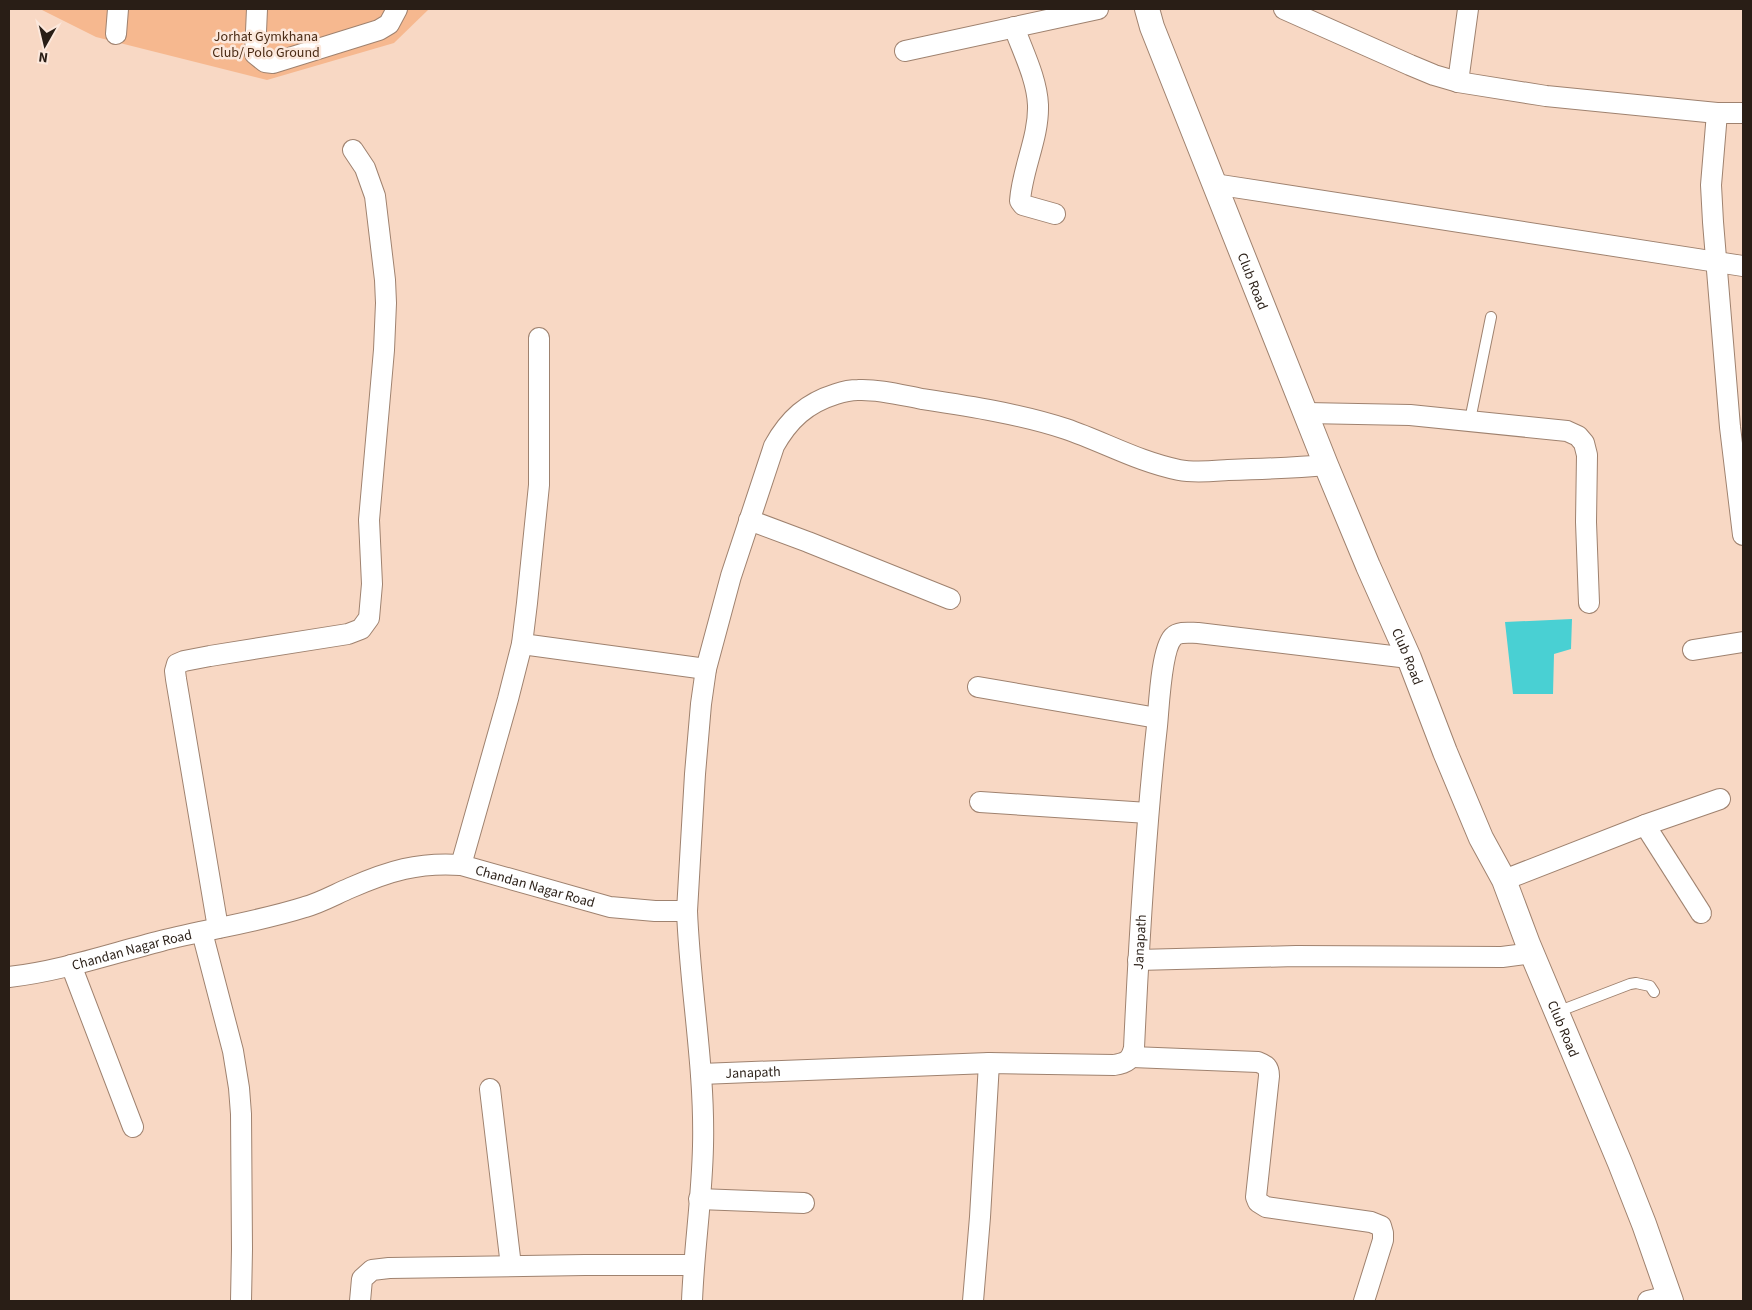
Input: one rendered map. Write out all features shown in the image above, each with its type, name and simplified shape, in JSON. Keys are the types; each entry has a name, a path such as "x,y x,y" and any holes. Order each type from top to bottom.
{"street":[{"path":"116,34 118,9"},
{"path":"257,9 254,54 265,62 273,63 379,30 388,24 397,9"},
{"path":"905,51 1098,9"},
{"name":"Club Road","path":"1147,9 1152,27 1326,466 1409,658 1481,838 1504,880 1532,953 1620,1163 1662,1299"},
{"path":"1284,9 1410,65 1458,82 1546,96 1743,113"},
{"path":"1458,82 1468,9"},
{"path":"1014,27 1034,82 1038,107 1037,124 1020,201 1023,205 1055,214"},
{"path":"1717,112 1711,185 1716,262 1738,448 1743,535"},
{"path":"240,1301 242,1249 241,1114 239,1088 210,930 175,671 177,664 184,660 348,634 361,629 369,618 372,584 369,520 384,350 386,295 374,196 365,168 353,150"},
{"path":"1214,184 1743,266"},
{"path":"460,864 522,644 539,485 539,338"},
{"path":"692,1301 693,1264 703,1146 701,1074 687,911 701,704 706,669 731,576 774,446 784,429 797,414 817,402 836,394 858,390 957,404 1041,422 1091,438 1161,466 1182,471 1326,466"},
{"path":"1306,413 1410,415 1470,420 1566,430 1578,436 1584,443 1587,455 1586,522 1589,603"},
{"path":"749,520 950,600"},
{"name":"Janapath","path":"701,1074 989,1063 1114,1065 1126,1063 1132,1057 1134,1048 1148,813 1157,718 1166,649 1173,637 1182,632 1409,658"},
{"path":"1692,650 1743,642"},
{"path":"522,644 706,669"},
{"path":"978,687 1157,718"},
{"path":"1504,880 1645,825 1720,799"},
{"path":"980,802 1148,813"},
{"path":"1645,825 1701,913"},
{"name":"Chandan Nagar Road","path":"9,977 48,971 308,906 365,881 413,866 441,863 460,864 610,907 687,911"},
{"path":"1138,960 1296,956 1502,957 1532,953"},
{"path":"71,965 133,1127"},
{"path":"1132,1057 1258,1062 1265,1065 1269,1070 1269,1076 1256,1197 1258,1202 1266,1207 1371,1222 1381,1226 1383,1240 1364,1301"},
{"path":"973,1301 989,1063"},
{"path":"490,1089 511,1266"},
{"path":"699,1199 804,1203"},
{"path":"360,1301 362,1279 372,1270 389,1268 693,1264"}],"lane":[{"path":"1470,420 1491,317"},
{"path":"1557,1012 1630,984 1636,983 1650,986 1654,992"}],"green space":[{"name":"Jorhat Gymkhana Club/ Polo Ground","path":"40,9 429,9 394,43 267,80 96,37"}],"building":[{"path":"1572,619 1571,649 1554,654 1553,694 1513,694 1505,622"}]}
